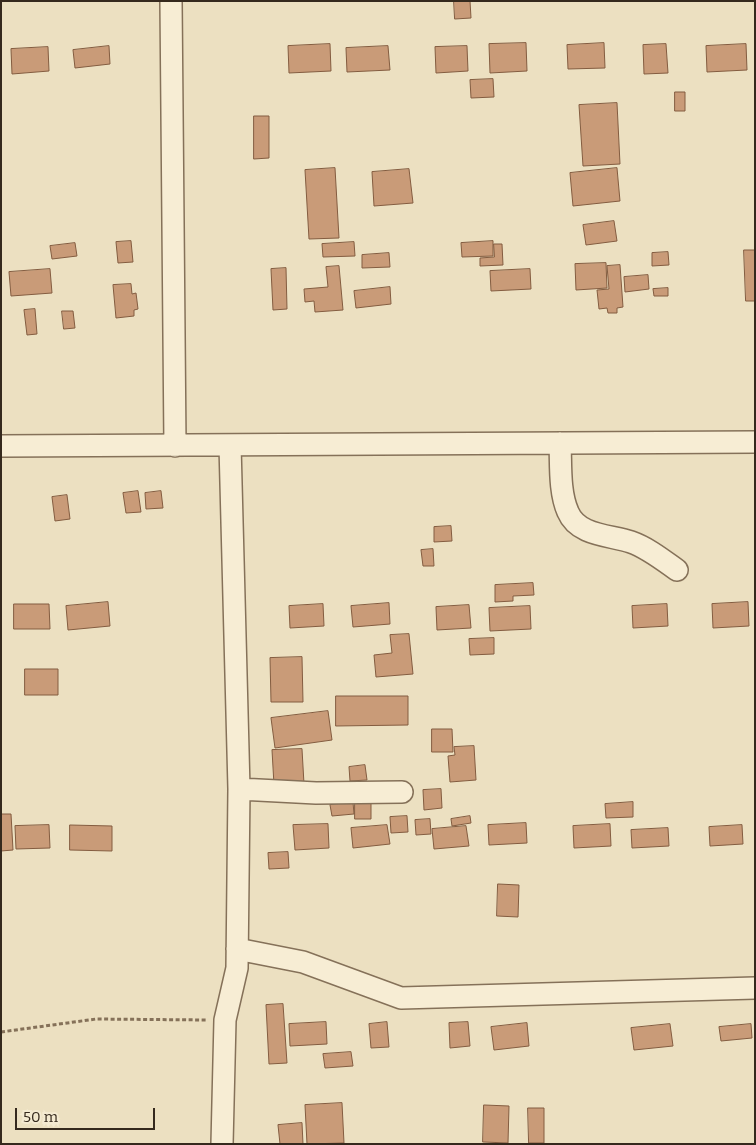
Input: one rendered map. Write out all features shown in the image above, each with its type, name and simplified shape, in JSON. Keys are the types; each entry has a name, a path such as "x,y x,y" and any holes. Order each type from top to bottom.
{"street":[{"path":"171,1 175,446"},
{"path":"1,446 755,442"},
{"path":"560,443 564,499 568,513 573,519 593,533 632,542 677,570"},
{"path":"222,1144 225,1020 237,968 239,789 230,445"},
{"path":"239,789 316,793 402,792"},
{"path":"237,949 303,962 401,998 755,988"}],"path":[{"path":"1,1032 96,1019 225,1020"}],"building":[{"path":"454,1 470,1 471,18 455,19"},
{"path":"526,43 527,71 490,73 489,44"},
{"path":"604,43 605,68 568,69 567,45"},
{"path":"330,44 331,71 289,73 288,46"},
{"path":"666,44 668,73 644,74 643,45"},
{"path":"746,44 747,70 707,72 706,46"},
{"path":"109,46 110,64 75,68 73,50"},
{"path":"388,46 390,70 347,72 346,48"},
{"path":"467,46 468,71 436,73 435,47"},
{"path":"48,47 49,71 12,74 11,49"},
{"path":"493,79 494,97 471,98 470,80"},
{"path":"675,92 685,92 685,111 675,111"},
{"path":"617,103 620,164 583,166 579,105"},
{"path":"254,116 269,116 269,158 254,159"},
{"path":"335,168 339,238 309,239 305,170"},
{"path":"617,168 620,201 573,206 570,173"},
{"path":"409,169 413,203 374,206 372,172"},
{"path":"614,221 617,241 586,245 583,225"},
{"path":"131,241 133,262 118,263 116,242"},
{"path":"493,241 493,256 462,257 461,243"},
{"path":"354,242 355,256 323,257 322,244"},
{"path":"75,243 77,256 52,259 50,246"},
{"path":"494,244 502,244 503,265 480,266 480,258 494,257"},
{"path":"744,250 755,250 755,301 746,301"},
{"path":"668,252 669,265 652,266 652,253"},
{"path":"389,253 390,267 362,268 362,255"},
{"path":"606,263 607,288 576,290 575,264"},
{"path":"620,265 623,307 617,308 617,313 608,313 607,308 599,309 597,290 609,289 607,266"},
{"path":"339,266 343,310 315,312 314,301 305,302 304,289 328,287 326,267"},
{"path":"286,268 287,309 273,310 271,269"},
{"path":"50,269 52,293 11,296 9,272"},
{"path":"530,269 531,289 491,291 490,271"},
{"path":"648,275 649,289 625,292 624,277"},
{"path":"131,284 132,294 136,293 138,309 134,310 134,316 116,318 113,285"},
{"path":"390,287 391,304 356,308 354,291"},
{"path":"668,288 668,296 654,296 653,289"},
{"path":"35,309 37,334 27,335 24,310"},
{"path":"62,311 73,311 75,328 64,329"},
{"path":"138,491 141,512 126,513 123,493"},
{"path":"161,491 163,508 146,509 145,493"},
{"path":"67,495 70,519 55,521 52,497"},
{"path":"451,526 452,541 434,542 434,527"},
{"path":"433,549 434,566 423,566 421,550"},
{"path":"533,583 534,595 513,596 513,601 495,602 495,585"},
{"path":"108,602 110,626 68,630 66,606"},
{"path":"748,602 749,626 713,628 712,604"},
{"path":"389,603 390,624 353,627 351,606"},
{"path":"14,604 49,604 50,629 14,629"},
{"path":"323,604 324,626 290,628 289,606"},
{"path":"667,604 668,626 633,628 632,606"},
{"path":"469,605 471,628 437,630 436,607"},
{"path":"530,606 531,629 490,631 489,608"},
{"path":"409,634 413,674 376,677 374,655 392,653 390,635"},
{"path":"494,638 494,654 470,655 469,639"},
{"path":"302,657 303,702 271,702 270,658"},
{"path":"25,669 58,669 58,695 25,695"},
{"path":"336,696 408,696 408,725 336,726"},
{"path":"328,711 332,740 275,748 271,718"},
{"path":"432,729 452,729 453,752 432,752"},
{"path":"474,746 476,780 450,782 448,756 455,755 454,747"},
{"path":"302,749 304,784 274,785 272,750"},
{"path":"365,765 367,780 350,781 349,767"},
{"path":"441,789 442,808 424,810 423,790"},
{"path":"353,802 354,814 332,816 330,805"},
{"path":"633,802 633,817 606,818 605,804"},
{"path":"355,803 371,803 371,819 355,819"},
{"path":"1,814 11,814 13,850 1,851"},
{"path":"407,816 408,832 391,833 390,817"},
{"path":"470,816 471,823 452,826 451,819"},
{"path":"430,819 431,834 416,835 415,820"},
{"path":"526,823 527,843 489,845 488,825"},
{"path":"328,824 329,848 295,850 293,825"},
{"path":"610,824 611,846 574,848 573,826"},
{"path":"49,825 50,848 16,849 15,826"},
{"path":"70,825 112,826 112,851 70,850"},
{"path":"387,825 390,844 353,848 351,828"},
{"path":"742,825 743,844 710,846 709,827"},
{"path":"466,826 469,846 434,849 432,829"},
{"path":"668,828 669,846 632,848 631,830"},
{"path":"288,852 289,868 269,869 268,853"},
{"path":"498,884 519,885 518,917 497,916"},
{"path":"283,1004 287,1063 269,1064 266,1005"},
{"path":"326,1022 327,1044 290,1046 289,1024"},
{"path":"387,1022 389,1047 371,1048 369,1024"},
{"path":"468,1022 470,1046 450,1048 449,1023"},
{"path":"527,1023 529,1046 494,1050 491,1027"},
{"path":"670,1024 673,1046 634,1050 631,1028"},
{"path":"751,1024 752,1038 721,1041 719,1027"},
{"path":"351,1052 353,1066 325,1068 323,1054"},
{"path":"342,1103 344,1143 307,1144 305,1105"},
{"path":"484,1105 509,1106 508,1143 483,1142"},
{"path":"528,1108 544,1108 544,1143 529,1143"},
{"path":"302,1123 303,1144 280,1144 278,1125"}]}
